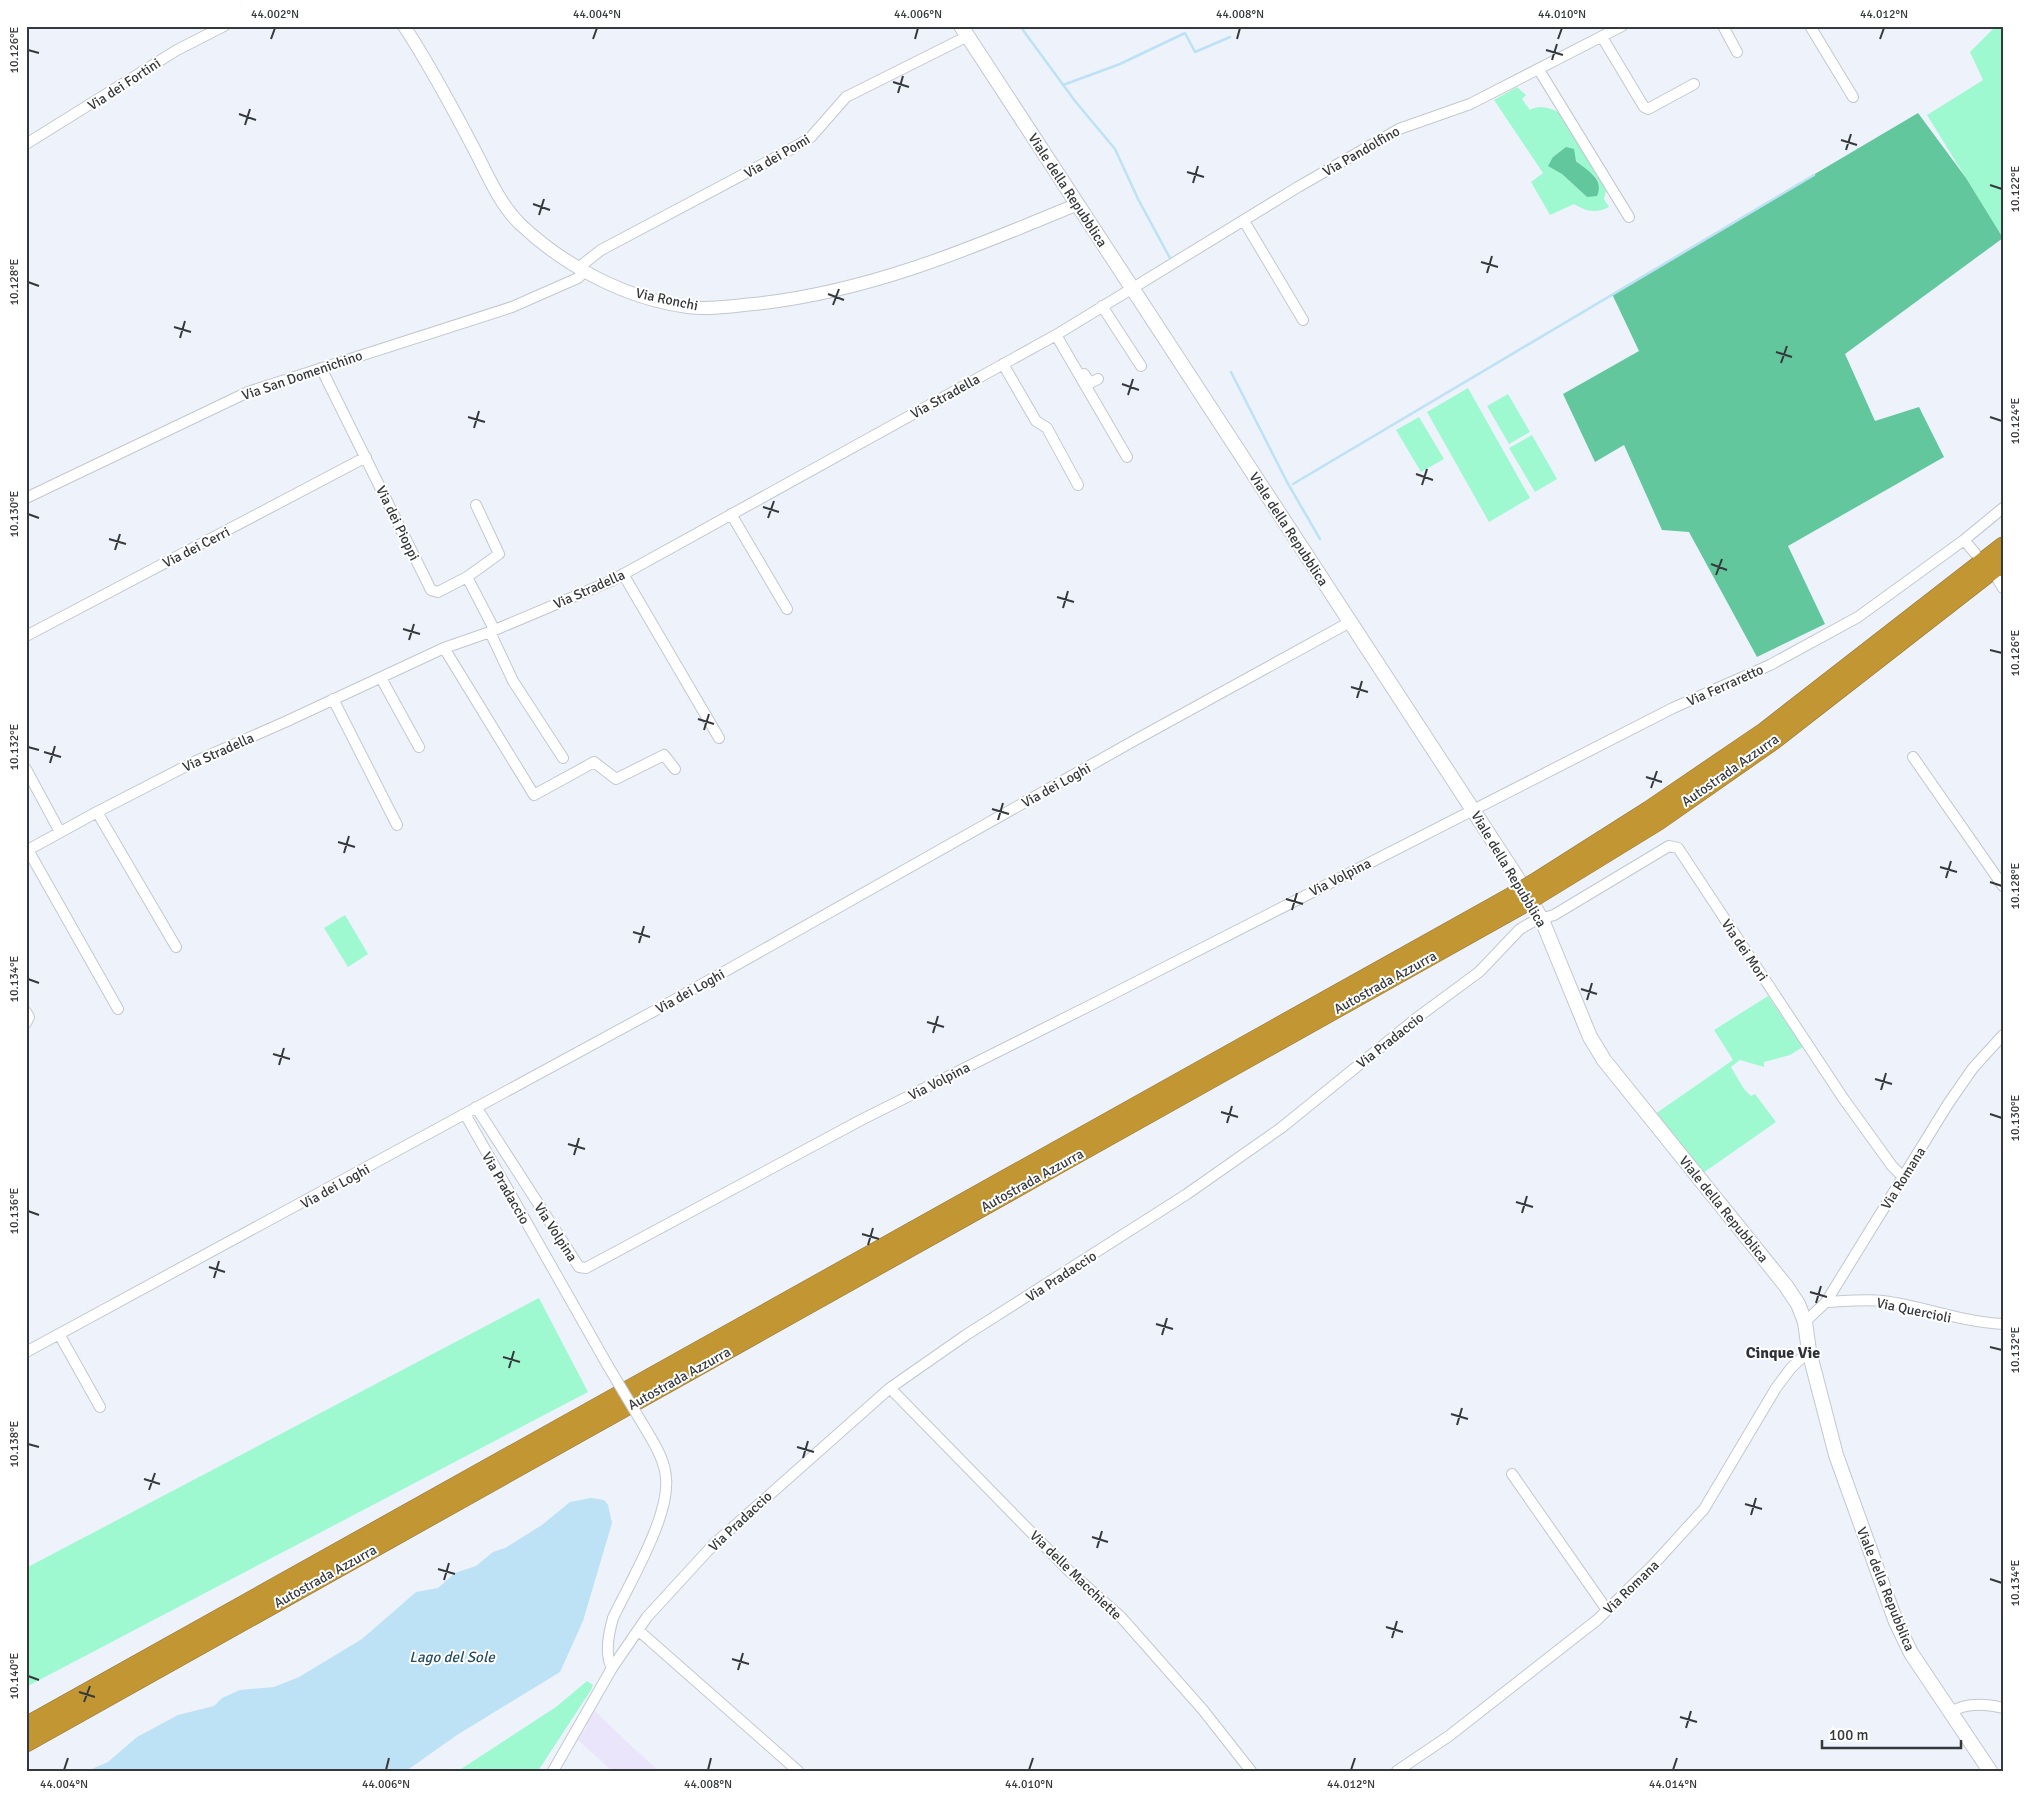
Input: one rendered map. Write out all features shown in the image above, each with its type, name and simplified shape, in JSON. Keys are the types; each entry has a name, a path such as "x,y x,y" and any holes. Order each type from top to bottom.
{"highway":[{"name":"Autostrada Azzurra","path":"1536,889 1765,731 2003,546"},
{"name":"Autostrada Azzurra","path":"26,1743 1657,822 1773,741 2003,562"},
{"name":"Autostrada Azzurra","path":"26,1726 1516,901"}],"main road":[{"name":"Viale della Repubblica","path":"965,31 1472,808 1542,920 1590,1037 1604,1060 1786,1286 1798,1304 1805,1322 1809,1351 1836,1455 1890,1605 1911,1653 1990,1771"}],"street":[{"name":"Via dei Fortini","path":"26,144 177,50 224,26"},
{"name":"Via Ronchi","path":"404,26 454,111 502,202 519,222 581,270 614,286 688,307 710,308 792,300 836,292 896,274 982,244 1078,204"},
{"name":"Via Pandolfino","path":"1133,289 1398,129 1470,104 1622,26"},
{"path":"1723,26 1737,52"},
{"path":"1810,26 1854,97"},
{"name":"Via dei Pomi","path":"581,270 601,250 795,147 811,137 846,97 965,31"},
{"path":"1602,37 1644,107 1648,109 1694,84"},
{"path":"1539,70 1629,217"},
{"path":"1244,221 1303,320"},
{"name":"Via San Domenichino","path":"26,498 248,392 512,307 578,278 581,270"},
{"name":"Via Stradella","path":"27,851 97,812 196,761 444,648 492,630 623,574 1058,334 1133,289"},
{"path":"1102,306 1140,366"},
{"path":"1058,334 1090,384 1098,379"},
{"path":"1058,334 1128,457"},
{"path":"1003,364 1036,421 1047,428 1078,485"},
{"name":"Via dei Pioppi","path":"320,368 431,590 438,592 467,577 499,554 476,505"},
{"name":"Via dei Cerri","path":"26,636 366,457"},
{"name":"Via Ferraretto","path":"1472,808 1673,708 1770,665 1858,617 1964,540 2003,508"},
{"path":"731,514 787,609"},
{"path":"1964,540 1975,553"},
{"path":"623,574 719,738"},
{"path":"467,577 513,681 563,758"},
{"name":"Via dei Loghi","path":"26,1352 667,1004 1350,622"},
{"path":"444,648 534,795 594,762 616,779 664,755 675,768"},
{"path":"381,678 419,747"},
{"path":"333,699 397,825"},
{"path":"1913,757 2003,886"},
{"path":"26,769 60,832"},
{"name":"Via Volpina","path":"476,1108 578,1268 586,1268 861,1120 1097,1002 1472,808"},
{"path":"97,812 176,947"},
{"name":"Via dei Mori","path":"1542,920 1554,915 1669,846 1678,848 1843,1098 1904,1178"},
{"path":"27,851 118,1009"},
{"name":"Via Pradaccio","path":"552,1771 612,1668 647,1617 714,1544 890,1388 966,1336 1187,1194 1281,1128 1418,1018 1480,972 1520,930 1534,921 1542,920"},
{"path":"26,1012 29,1017 26,1022"},
{"name":"Via Romana","path":"1805,1322 1826,1302 1834,1285 1904,1178 1948,1104 1974,1068 2003,1036"},
{"name":"Via Pradaccio","path":"465,1114 660,1455 666,1478 665,1499 654,1533 613,1618 610,1630 608,1661 612,1668"},
{"name":"Via Quercioli","path":"1826,1302 1863,1300 1895,1303 1963,1320 2003,1324"},
{"path":"59,1334 100,1407"},
{"name":"Via Romana","path":"1397,1771 1449,1736 1607,1610 1677,1540 1704,1509 1776,1388 1791,1368 1809,1351"},
{"name":"Via delle Macchiette","path":"890,1388 1068,1570 1120,1618 1203,1710 1251,1771"},
{"path":"1512,1474 1607,1610"},
{"path":"638,1630 798,1771"},
{"path":"1950,1712 1955,1709 1981,1704 2003,1708"}],"shaded area":[{"path":"591,1707 659,1771 612,1771 577,1739 587,1727 583,1723"}],"green space":[{"path":"1996,26 2003,26 2003,238 1927,115 1983,80 1970,52"},
{"path":"1517,87 1526,95 1522,99 1530,110 1537,107 1545,108 1561,114 1607,186 1604,199 1609,207 1591,211 1574,204 1550,215 1531,182 1543,173 1494,100","holes":["1566,147 1580,165 1595,176 1598,193 1587,197 1562,174 1553,157"]},
{"path":"1918,113 1966,178 2003,238 1845,354 1875,421 1919,407 1944,457 1788,546 1825,624 1757,657 1689,532 1662,530 1624,445 1595,462 1563,394 1639,351 1612,294"},
{"path":"1566,147 1574,149 1576,161 1597,179 1599,190 1597,196 1587,197 1562,174 1548,166 1553,157"},
{"path":"1468,388 1530,498 1489,522 1427,412"},
{"path":"1508,394 1530,432 1509,444 1487,406"},
{"path":"1419,417 1444,459 1421,472 1396,430"},
{"path":"1532,435 1557,479 1535,492 1509,448"},
{"path":"345,915 368,954 348,967 324,928"},
{"path":"1768,996 1803,1047 1790,1055 1764,1062 1764,1067 1740,1060 1731,1067 1744,1089 1751,1096 1755,1094 1776,1122 1703,1173 1655,1114 1733,1060 1714,1030"},
{"path":"539,1298 588,1392 26,1687 26,1568"},
{"path":"587,1681 593,1685 591,1690 538,1771 458,1771 556,1707"}],"water":[{"name":"Lago del Sole","path":"591,1498 604,1500 608,1505 612,1523 583,1621 560,1672 457,1735 406,1771 87,1771 108,1762 137,1737 178,1715 214,1706 222,1698 240,1690 274,1687 299,1677 362,1639 416,1592 438,1588 455,1573 476,1566 493,1552 505,1548 542,1525 570,1502"}],"waterway":[{"path":"1020,26 1075,101 1115,149 1138,199 1171,260"},
{"path":"1063,85 1120,64 1185,33 1195,52 1230,37"},
{"path":"1293,484 1814,175"},
{"path":"1231,372 1287,482 1320,539"}],"district":[{"name":"Cinque Vie","path":"1783,1352"}]}
